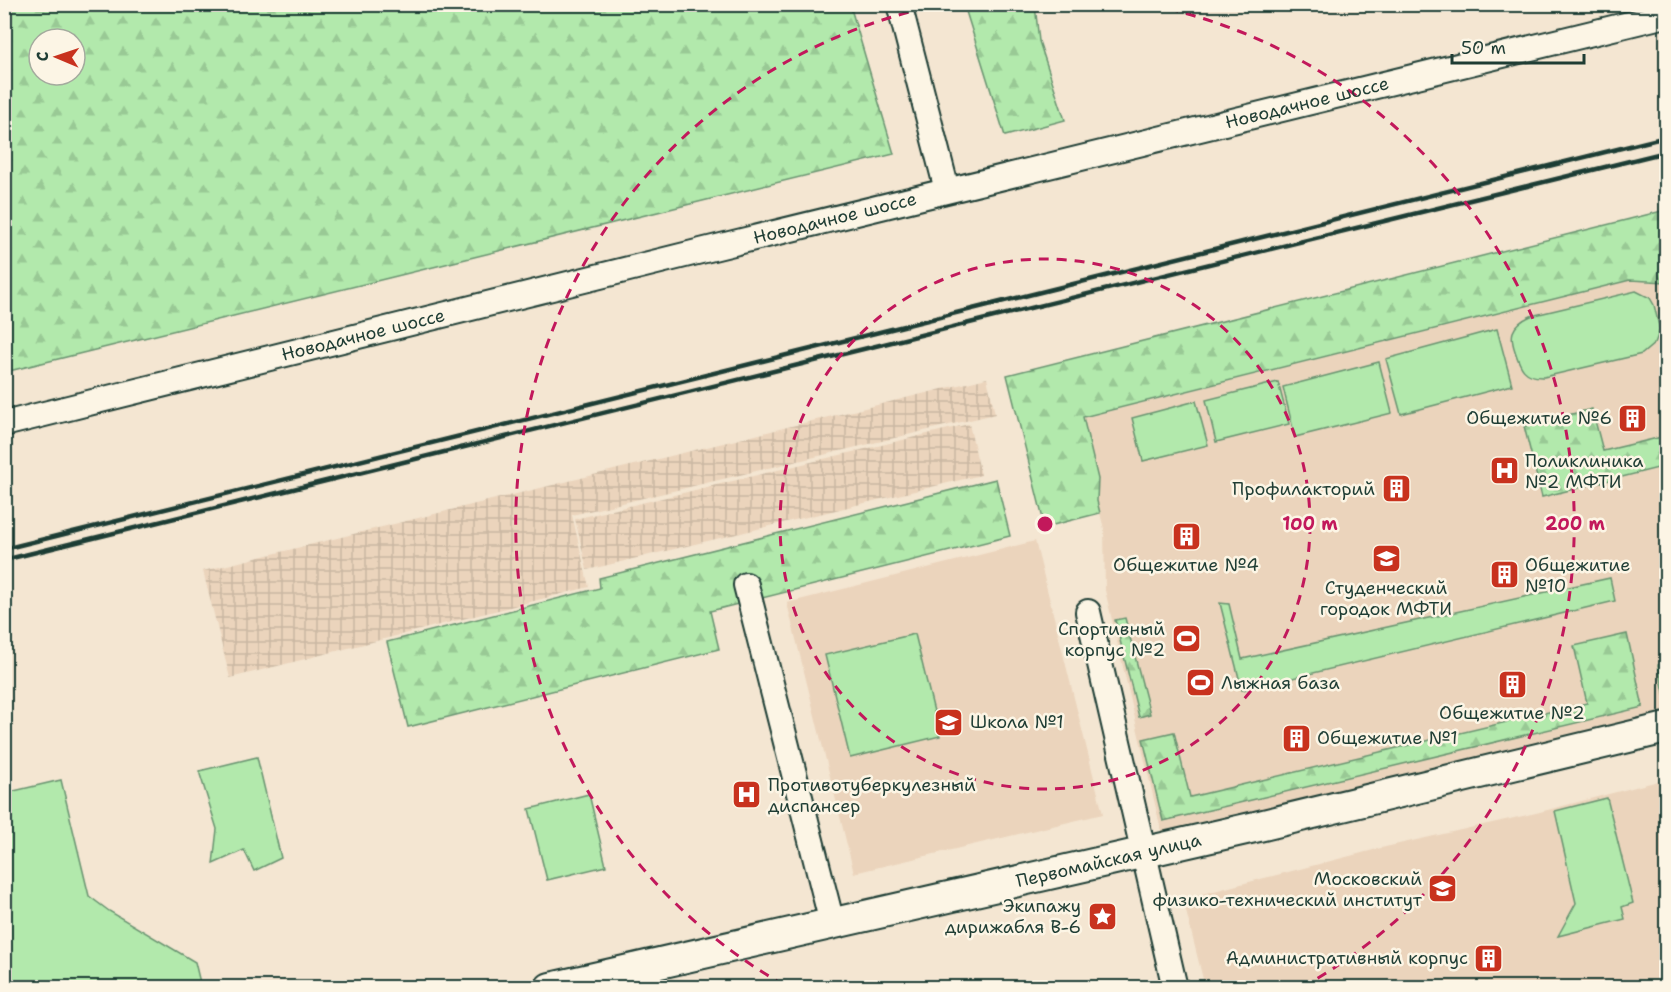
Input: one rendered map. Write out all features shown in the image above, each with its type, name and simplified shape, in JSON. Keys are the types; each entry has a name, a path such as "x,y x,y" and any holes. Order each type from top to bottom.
{"main road":[{"name":"Первомайская улица","path":"550,987 1255,827 1666,728"}],"street":[{"path":"899,4 947,190"},
{"name":"Новодачное шоссе","path":"4,424 947,190 1666,15"},
{"path":"746,585 832,922"},
{"path":"1088,612 1175,987"}],"shaded area":[{"name":"Студенческий городок МФТИ","path":"1630,280 1666,282 1666,711 1162,834 1105,590 1104,529 1097,501 1098,479 1082,418"},
{"path":"987,378 995,414 572,515 589,587 230,678 203,571"},
{"path":"969,424 981,475 587,570 575,519"},
{"name":"Школа №1","path":"1035,541 1103,814 854,873 787,603"},
{"name":"Московский физико-технический институт","path":"1666,779 1666,987 1205,987 1183,899"}],"green space":[{"path":"4,5 850,5 894,154 5,372"},
{"path":"964,5 1035,5 1039,41 1065,120 1005,136"},
{"path":"1666,210 1666,282 1630,280 1083,417 1098,479 1097,501 1100,513 1045,527 1007,375"},
{"path":"1636,291 1650,298 1660,330 1655,343 1642,354 1544,377 1532,376 1521,367 1512,337 1514,329 1523,320 1531,316"},
{"path":"1497,329 1512,385 1401,414 1386,359"},
{"path":"1379,362 1392,413 1295,437 1283,387"},
{"path":"1278,382 1289,424 1216,442 1206,400"},
{"path":"1196,401 1208,445 1143,461 1132,418"},
{"path":"1592,409 1603,451 1666,436 1666,466 1542,497 1524,426"},
{"path":"996,479 1010,536 710,611 719,649 408,727 387,642 600,588 599,578"},
{"path":"1610,578 1615,601 1242,690 1220,603 1229,604 1242,659"},
{"path":"1125,618 1150,714 1139,717 1115,620"},
{"path":"915,634 940,736 850,758 825,655"},
{"path":"1627,634 1643,707 1163,821 1143,739 1174,732 1190,797 1587,703 1574,646"},
{"path":"1666,663 1666,701 1658,665"},
{"path":"257,757 281,858 254,871 244,850 213,864 217,829 199,771"},
{"path":"61,780 89,896 109,911 195,962 201,987 5,987 5,793"},
{"path":"589,794 606,866 547,880 529,809"},
{"path":"1607,798 1633,903 1622,907 1625,919 1558,936 1576,903 1555,811"}],"railway":[{"path":"4,549 1666,137"},
{"path":"4,560 1666,152"}],"place":[{"name":"Общежитие №6","path":"1633,418"},
{"name":"Поликлиника №2 МФТИ","path":"1504,471"},
{"name":"Профилакторий","path":"1396,489"},
{"name":"Общежитие №4","path":"1186,536"},
{"name":"Студенческий городок МФТИ","path":"1386,559"},
{"name":"Общежитие №10","path":"1504,575"},
{"name":"Спортивный корпус №2","path":"1186,639"},
{"name":"Лыжная база","path":"1200,683"},
{"name":"Общежитие №2","path":"1512,684"},
{"name":"Школа №1","path":"949,722"},
{"name":"Общежитие №1","path":"1296,738"},
{"name":"Противотуберкулезный диспансер","path":"747,795"},
{"name":"Московский физико-технический институт","path":"1443,889"},
{"name":"Экипажу дирижабля В-6","path":"1102,916"},
{"name":"Административный корпус","path":"1489,958"}]}
